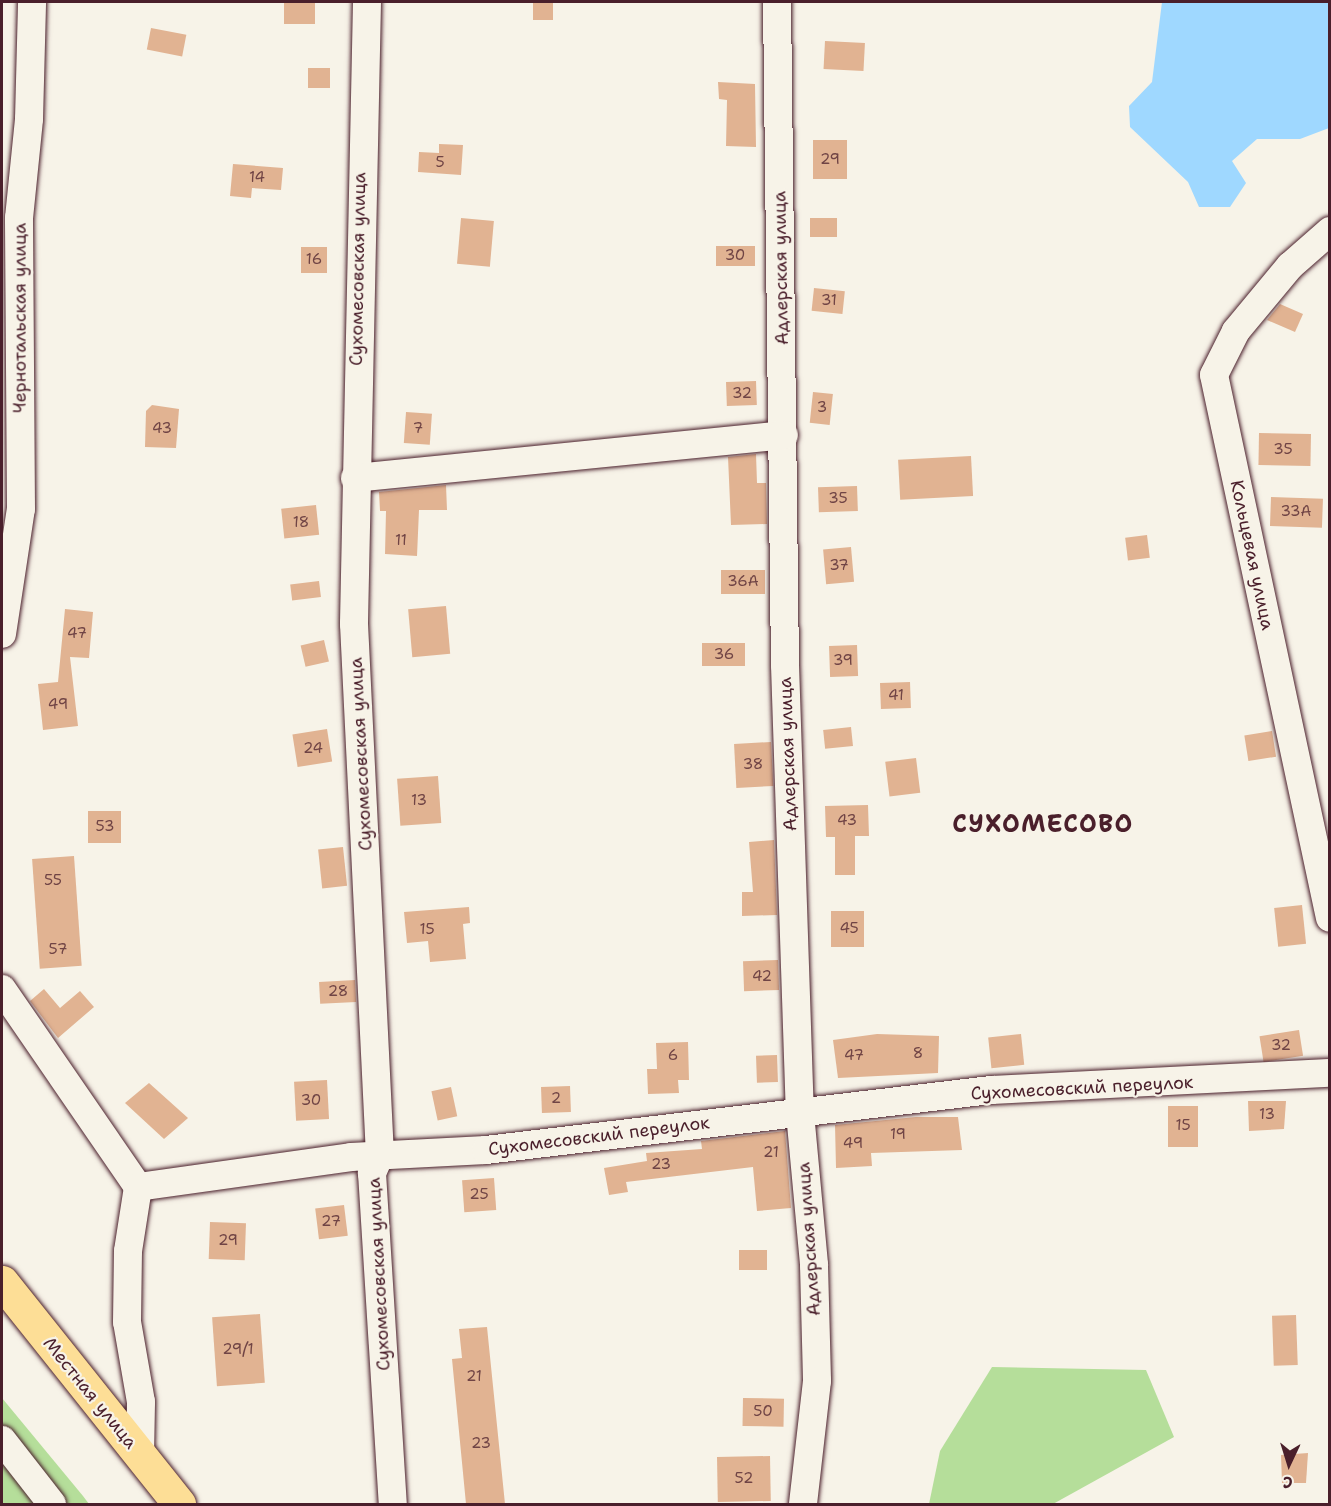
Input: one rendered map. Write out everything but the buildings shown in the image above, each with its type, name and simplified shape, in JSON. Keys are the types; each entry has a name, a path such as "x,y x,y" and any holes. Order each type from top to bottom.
{"main road":[{"name":"Местная улица","path":"2,1282 179,1504"}],"street":[{"name":"Чернотальская улица","path":"2,633 21,509 10,215 29,119 32,2"},
{"name":"Сухомесовская улица","path":"367,2 355,478 354,624 381,1155 372,1173 393,1504"},
{"name":"Адлерская улица","path":"777,2 784,435 800,1113 814,1265 817,1381 802,1504"},
{"name":"Кольцевая улица","path":"1329,231 1290,266 1236,331 1214,375 1329,918"},
{"path":"355,478 784,435"},
{"path":"2,989 138,1187 128,1251 127,1322 141,1402 140,1455"},
{"name":"Сухомесовский переулок","path":"138,1187 381,1155 486,1150 991,1090 1329,1073"},
{"path":"2,1440 52,1504"}],"green space":[{"path":"992,1367 1146,1370 1174,1437 1053,1504 929,1504 940,1451"},
{"path":"2,1398 83,1496 89,1504 2,1504"}],"water":[{"path":"1162,2 1329,2 1329,128 1300,139 1257,139 1232,161 1246,183 1230,207 1199,207 1188,182 1130,127 1129,106 1152,82"}],"district":[{"name":"СУХОМЕСОВО","path":"1043,825"}]}
